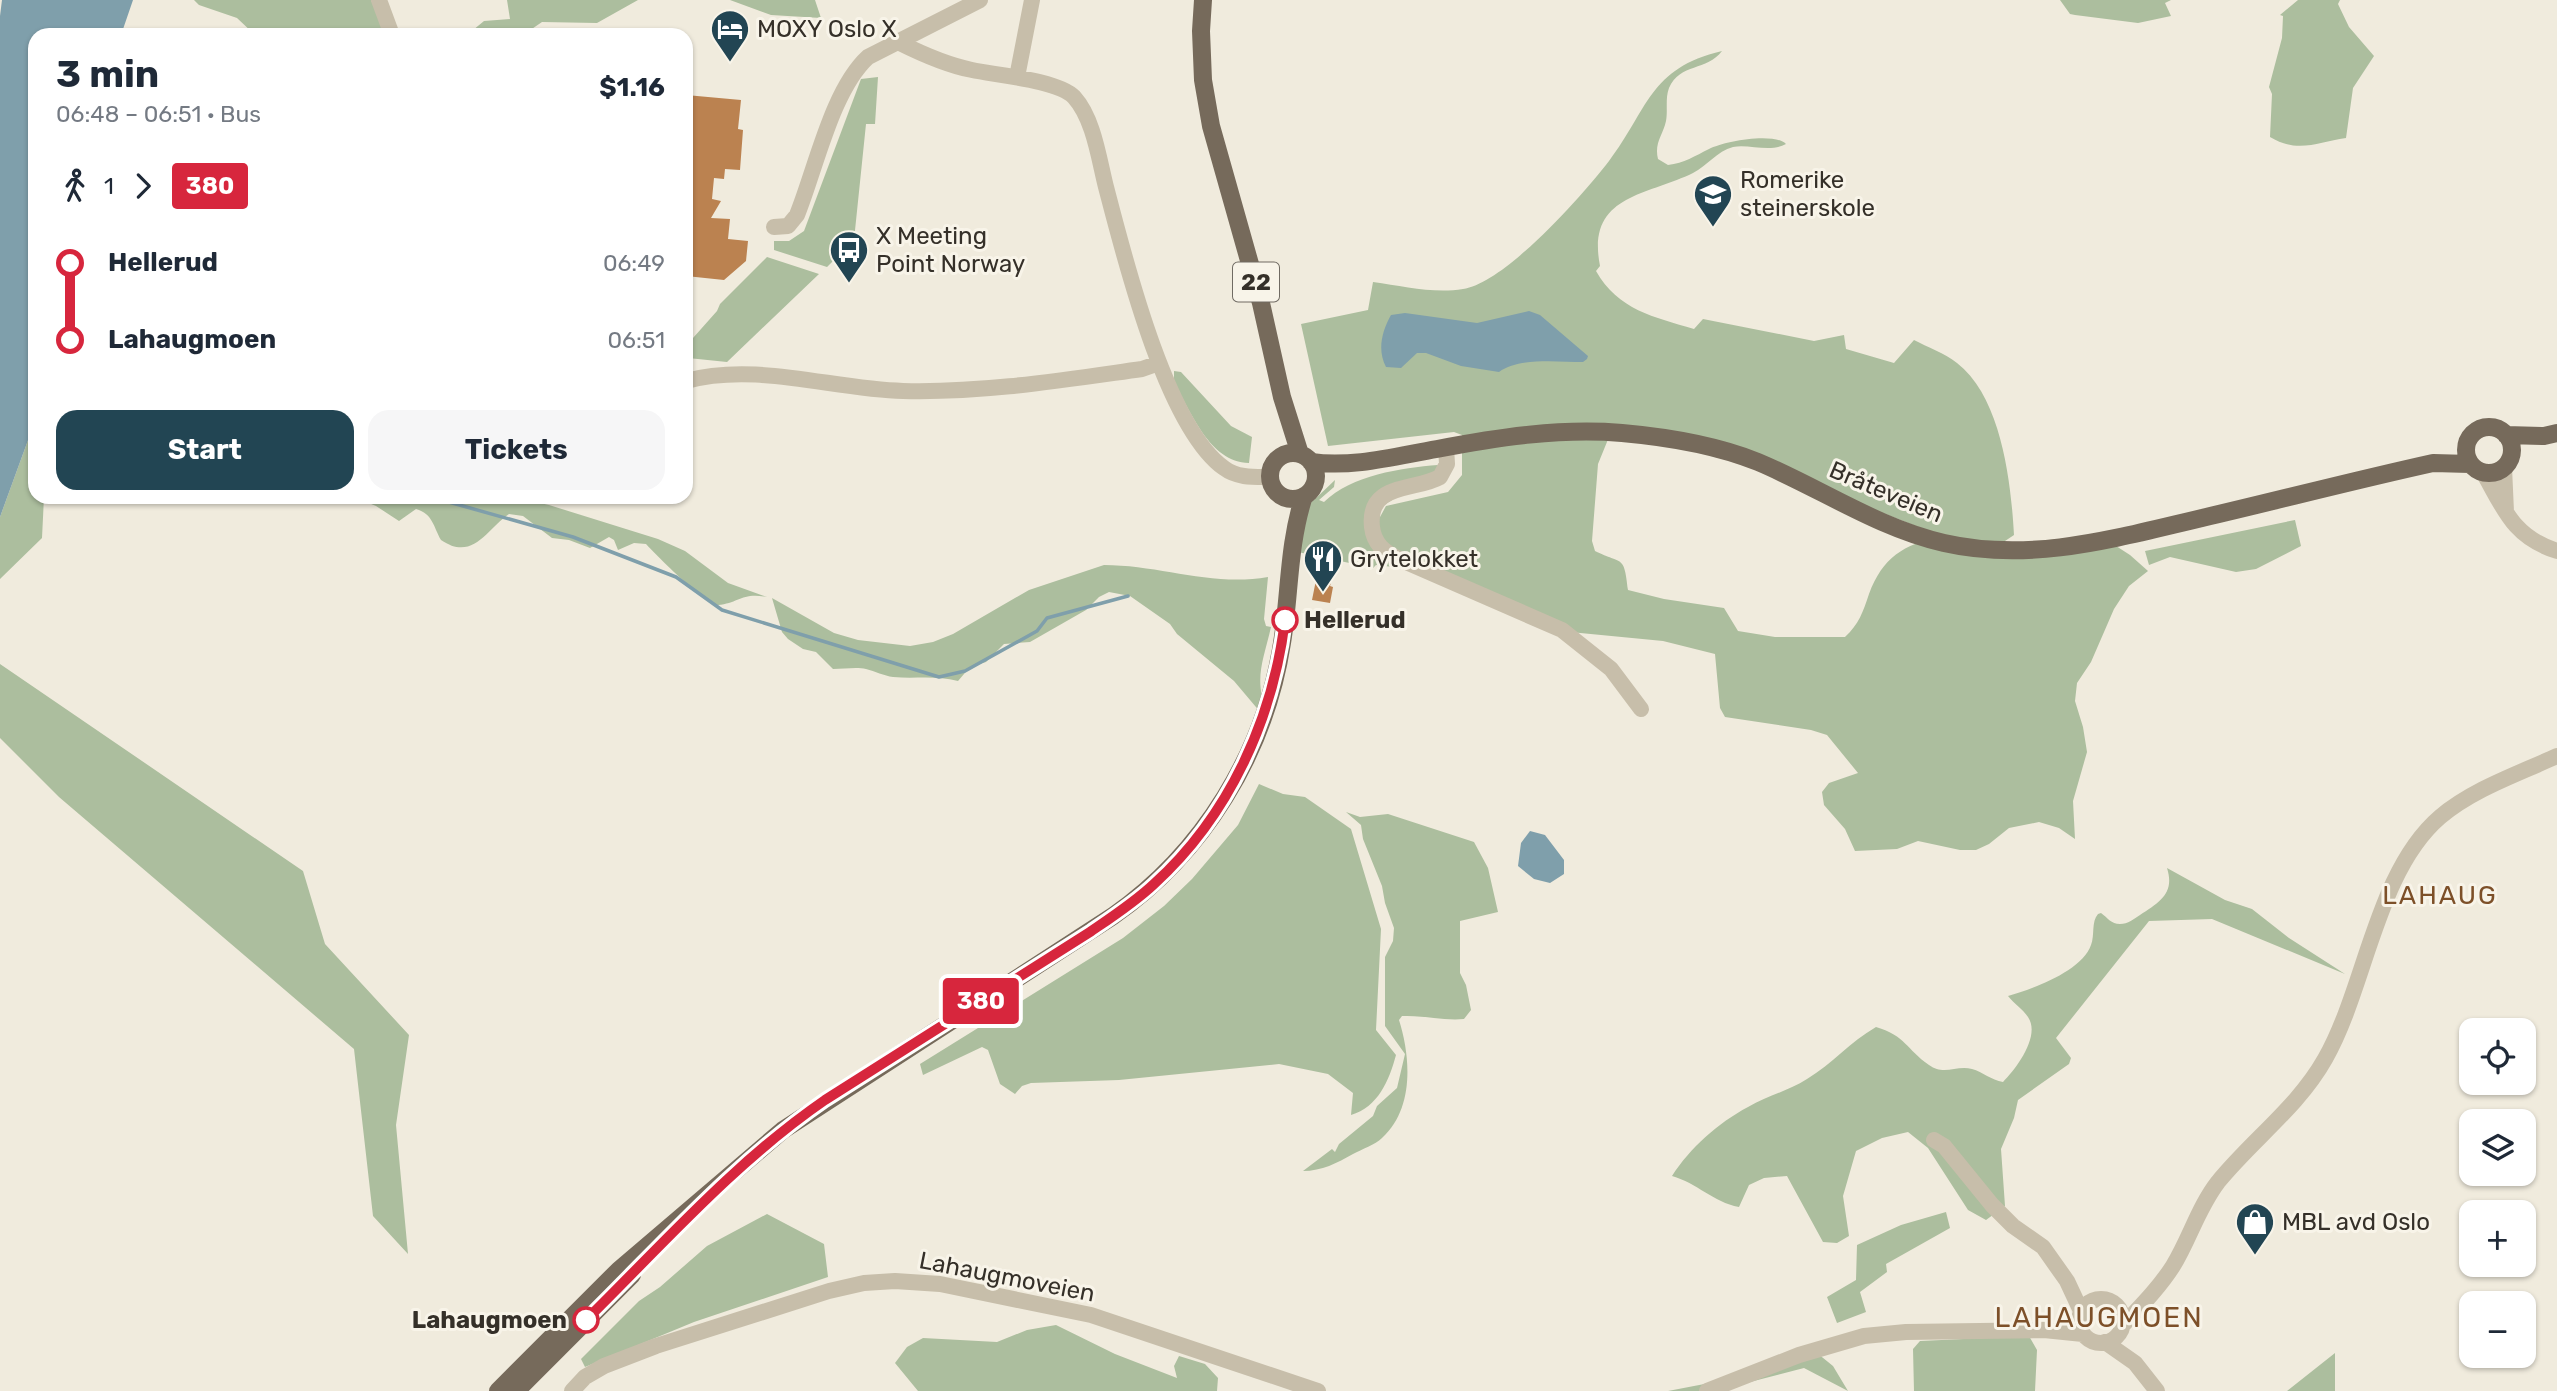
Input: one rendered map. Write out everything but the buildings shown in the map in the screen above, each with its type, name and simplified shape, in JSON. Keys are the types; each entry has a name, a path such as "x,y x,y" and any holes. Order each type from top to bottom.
{"main road":[{"name":"22","path":"498,1391 619,1270 694,1209 743,1163 804,1115 1101,924 1145,892 1182,856 1204,828 1234,781 1264,717 1283,640 1290,554 1316,472 1306,458 1282,397 1261,303 1211,126 1204,87 1201,31 1203,0"},
{"name":"22","path":"1215,0 1213,65 1225,169"},
{"name":"22","path":"1282,397 1281,456 1274,463 1270,477 1273,488 1282,496 1290,554"},
{"path":"2487,427 2506,435 2550,435 2494,472 2477,468 2466,454 2467,444 2474,432 2487,427"},
{"name":"Bråteveien","path":"1306,458 1362,463 1502,438 1569,431 1623,433 1680,441 1754,461 1879,520 1922,536 1973,548 2018,552 2093,544 2433,463 2467,444"},
{"path":"2506,435 2511,445 2507,462"},
{"path":"1281,456 1306,458"},
{"name":"Bråteveien","path":"1309,490 1362,463"},
{"name":"Bråteveien","path":"2433,463 2477,468"},
{"path":"1282,496 1295,499 1309,490"},
{"name":"22","path":"516,1391 660,1247 694,1209"}],"street":[{"path":"379,0 389,28"},
{"path":"774,227 788,226 797,215 842,92 854,70 868,57 980,0"},
{"path":"1017,77 1032,0"},
{"path":"898,42 942,62 1017,77 1067,92 1075,98 1085,118 1159,363 1191,428 1216,462 1224,468 1240,475 1270,477"},
{"path":"693,380 729,373 901,391 990,390 1142,369 1159,363"},
{"path":"1446,447 1447,464 1440,477 1397,488 1379,501 1372,522 1378,544 1399,559 1562,630 1611,669 1641,709"},
{"path":"2506,512 2507,462"},
{"path":"2477,468 2496,500 2529,538 2557,551"},
{"path":"1707,1391 1799,1355 1864,1336 1906,1332 2045,1329 2083,1334 2093,1341 2112,1340 2174,1265 2198,1213 2218,1182 2283,1114 2319,1069 2334,1039 2397,878 2420,839 2439,819 2463,801 2557,756"},
{"path":"1934,1140 1944,1146 2008,1221 2043,1247 2067,1281 2080,1313 2083,1334"},
{"name":"Lahaugmoveien","path":"572,1391 585,1377 604,1366 656,1346 829,1291 864,1283 895,1281 949,1286 1091,1315 1318,1391"},
{"path":"2067,1281 2095,1299 2106,1299 2116,1305 2122,1315 2121,1328 2135,1363 2157,1391"},
{"path":"2116,1305 2152,1291"},
{"path":"2045,1329 2080,1313 2095,1299"},
{"path":"2105,1342 2135,1363"}],"green space":[{"path":"194,0 371,0 385,28 248,28 237,18 199,5"},
{"path":"507,0 638,0 597,23 542,22 533,28 476,28 484,21 510,19"},
{"path":"730,0 815,0 821,18 771,15"},
{"path":"2060,0 2171,0 2165,3 2171,16 2138,23 2075,15 2070,14"},
{"path":"2298,0 2340,0 2338,4 2349,27 2374,56 2353,88 2346,138 2299,146 2270,137 2272,94 2269,87 2282,38 2283,16 2280,15"},
{"path":"1722,51 1709,62 1680,74 1669,88 1666,121 1657,148 1658,159 1668,165 1674,164 1716,146 1749,139 1780,140 1786,144 1773,148 1740,146 1727,149 1693,173 1624,202 1611,211 1602,225 1598,243 1600,266 1596,271 1615,295 1626,303 1651,316 1694,329 1703,319 1814,341 1844,335 1846,349 1894,363 1914,340 1942,353 1972,378 1994,419 2007,467 2014,535 1999,545 2099,535 2130,555 2148,571 2129,586 2114,609 2091,662 2077,683 2075,701 2087,752 2073,801 2075,839 2059,828 2039,822 2009,828 1989,844 1976,850 1960,850 1918,841 1897,849 1855,851 1845,829 1824,805 1822,792 1829,783 1858,773 1827,735 1811,730 1725,717 1720,708 1715,654 1663,641 1570,632 1410,569 1376,565 1373,568 1293,551 1299,496 1314,500 1335,480 1334,487 1319,500 1324,502 1348,485 1363,479 1409,468 1438,465 1436,472 1370,514 1380,517 1386,506 1448,492 1462,475 1462,435 1454,432 1328,446 1301,324 1368,310 1373,282 1441,291 1463,289 1500,271 1542,236 1581,195 1609,161 1664,80 1679,68","holes":["1609,437 1753,458 1878,513 1941,536 1905,549 1888,562 1875,581 1857,622 1845,637 1775,637 1738,631 1724,608 1664,599 1628,590 1625,571 1620,562 1595,551 1592,541 1598,464"]},
{"path":"878,77 875,124 866,124 854,240 827,267 774,250 774,241 789,241 804,231 861,79"},
{"path":"767,257 819,274 727,362 693,359 693,338 720,304"},
{"path":"1174,371 1181,372 1231,426 1252,437 1249,463 1235,460 1212,445 1174,383"},
{"path":"28,440 28,504 44,504 42,538 0,579 0,517"},
{"path":"371,504 549,505 658,539 685,551 728,583 767,597 752,596 718,605 712,603 682,579 646,544 634,543 618,550 614,540 609,537 590,548 569,540 552,538 523,516 509,514 479,541 462,547 452,546 441,540 432,521 422,511 416,509 399,521"},
{"path":"2295,520 2301,546 2256,569 2236,572 2170,557 2149,565 2145,551"},
{"path":"1104,565 1145,568 1206,578 1268,577 1264,619 1266,626 1271,627 1260,681 1268,714 1261,713 1234,681 1177,634 1170,624 1130,596 1109,592 1099,597 1086,610 1030,642 1004,644 986,662 970,667 958,681 893,677 862,668 833,669 816,652 803,649 788,639 782,632 772,598 834,633 858,640 910,646 933,642 953,634 1029,590"},
{"path":"0,664 303,871 325,944 409,1035 396,1125 408,1254 373,1216 354,1049 59,797 0,738"},
{"path":"1259,784 1283,794 1305,797 1351,829 1381,929 1376,1030 1396,1055 1386,1083 1368,1106 1351,1115 1353,1093 1328,1074 1279,1064 1119,1080 1031,1083 1022,1086 1015,1094 1000,1084 988,1050 982,1047 923,1075 920,1064 1123,938 1164,906 1192,879 1238,825"},
{"path":"1346,812 1360,817 1388,814 1474,842 1488,868 1498,912 1460,921 1460,973 1466,985 1471,1010 1464,1019 1402,1016 1399,1020 1406,1050 1407,1082 1400,1113 1392,1126 1376,1143 1323,1168 1303,1171 1332,1149 1335,1152 1339,1144 1373,1116 1377,1106 1397,1088 1405,1054 1385,1026 1385,957 1393,941 1394,928 1382,886 1363,839 1361,825"},
{"path":"2167,868 2225,900 2252,909 2289,938 2345,974 2212,919 2149,921 2056,1038 2071,1058 2069,1064 2018,1100 2014,1118 2001,1149 2005,1206 1986,1220 1968,1210 1928,1148 1908,1132 1882,1138 1856,1151 1843,1196 1849,1236 1837,1243 1823,1242 1787,1176 1764,1178 1749,1185 1739,1207 1721,1201 1672,1176 1696,1146 1726,1121 1755,1103 1807,1079 1876,1027 1894,1034 1934,1068 1972,1069 2003,1082 2020,1061 2031,1033 2028,1017 2008,996 2056,978 2078,963 2091,945 2098,914 2101,913 2114,923 2123,924 2154,906 2167,890"},
{"path":"1946,1212 1950,1228 1886,1264 1887,1272 1860,1292 1866,1312 1837,1323 1827,1297 1856,1280 1857,1245 1901,1225"},
{"path":"767,1214 824,1244 828,1277 694,1322 585,1367 581,1359 639,1301 660,1287 707,1246"},
{"path":"1056,1325 1115,1354 1177,1378 1174,1366 1179,1356 1205,1364 1218,1378 1217,1391 918,1391 895,1363 907,1347 923,1338 997,1342 1027,1330"},
{"path":"2029,1336 2037,1350 2035,1391 1914,1391 1913,1349 1920,1341"},
{"path":"1812,1349 1833,1366 1848,1391 1804,1368 1715,1391 1668,1391 1720,1381"},
{"path":"2335,1353 2335,1391 2287,1391"}],"water":[{"path":"2,0 133,0 123,28 28,28 28,440 0,517"},
{"path":"1529,311 1540,315 1588,356 1587,359 1583,362 1528,362 1499,372 1461,366 1426,353 1417,353 1401,368 1386,367 1383,361 1382,341 1391,315 1405,313 1477,323"},
{"path":"1530,831 1545,835 1564,860 1564,874 1550,883 1534,879 1518,866 1521,843"}],"waterway":[{"path":"456,504 573,537 676,577 722,610 939,677 965,671 1037,631 1047,618 1128,596"}],"bus line":[{"name":"380","path":"586,1320 660,1247 694,1209 783,1130 825,1100 1090,932 1126,907 1169,870 1204,828 1225,797 1250,751 1270,699 1280,659 1285,620"}],"place":[{"name":"MOXY Oslo X","path":"730,63"},
{"name":"Romerike steinerskole","path":"1713,228"},
{"name":"X Meeting Point Norway","path":"849,284"},
{"name":"Grytelokket","path":"1323,593"},
{"name":"Hellerud","path":"1285,620"},
{"name":"MBL avd Oslo","path":"2255,1256"},
{"name":"Lahaugmoen","path":"586,1320"}],"district":[{"name":"LAHAUG","path":"2440,895"},
{"name":"LAHAUGMOEN","path":"2099,1317"}]}
